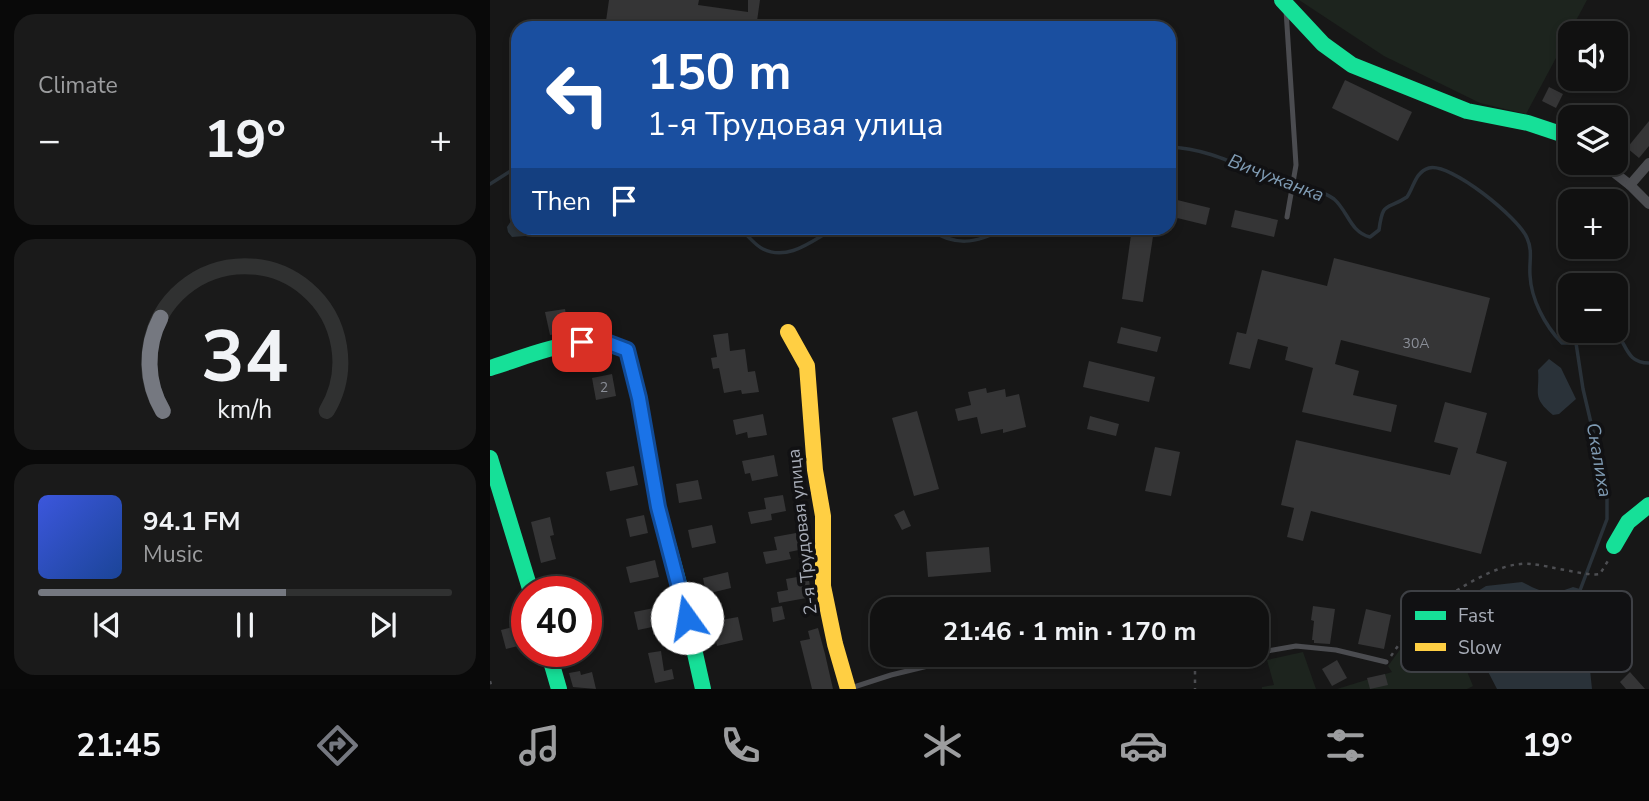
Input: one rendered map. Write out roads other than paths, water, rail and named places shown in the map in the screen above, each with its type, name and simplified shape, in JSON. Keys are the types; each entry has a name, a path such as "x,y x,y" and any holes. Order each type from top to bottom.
{"street":[{"path":"1284,2 1317,40 1352,65 1467,111 1528,123 1558,133"},
{"path":"1630,185 1649,163"},
{"path":"1617,175 1649,204"},
{"name":"2-я Трудовая улица","path":"788,332 807,366 815,470 824,516 823,586 848,689"},
{"path":"490,368 541,350 582,342 606,342 627,350 639,398 658,507 682,595 703,689"},
{"path":"490,458 526,576"},
{"path":"1614,546 1628,522 1649,505"},
{"path":"553,667 559,689"}],"lane":[{"path":"1284,2 1296,165 1287,217"},
{"path":"1269,651 1296,646 1336,650 1386,662"},
{"path":"848,689 924,667"}],"waterway":[{"name":"Вичужанка","path":"1176,148 1211,155 1277,181 1328,195 1339,204 1358,231 1370,237 1379,230 1384,210 1407,197 1415,180 1424,170 1439,168 1452,174 1498,205 1527,238 1530,247 1531,284 1536,303 1558,338"},
{"name":"Вичужанка","path":"490,184 511,171"},
{"name":"Вичужанка","path":"746,235 763,249 782,253 801,248 823,235"},
{"name":"Вичужанка","path":"940,235 956,241 975,240 990,235"},
{"name":"Скалиха","path":"1576,343 1583,389 1607,491 1607,519 1580,591"},
{"name":"Вичужанка","path":"1623,343 1636,360 1649,363"}]}
